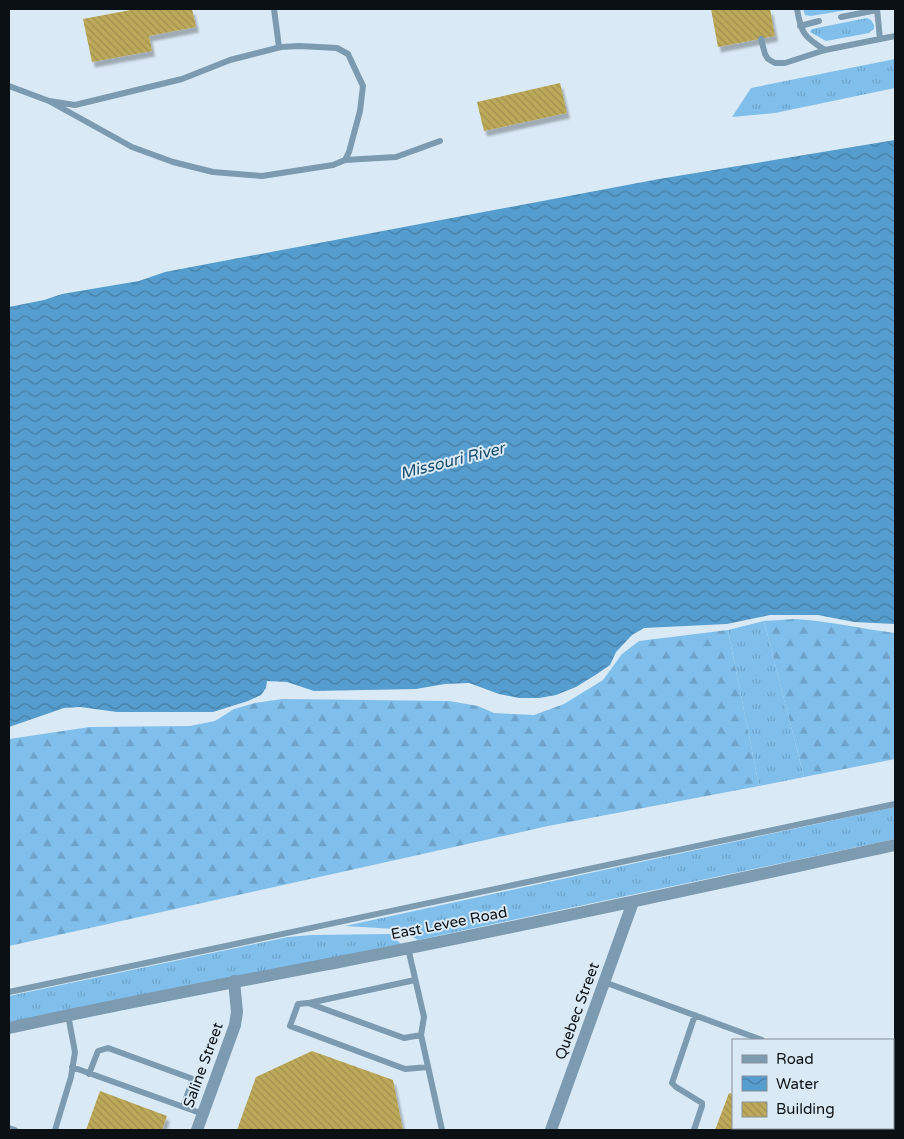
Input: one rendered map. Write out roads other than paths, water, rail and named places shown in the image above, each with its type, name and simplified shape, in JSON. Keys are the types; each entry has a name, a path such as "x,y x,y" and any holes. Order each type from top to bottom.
{"street":[{"name":"East Levee Road","path":"9,1028 234,981 633,902 895,845"},
{"name":"Quebec Street","path":"551,1130 633,902"},
{"name":"Saline Street","path":"197,1130 236,1025 237,1012 234,981"}],"lane":[{"path":"274,9 279,47"},
{"path":"797,9 800,26 806,38 825,50"},
{"path":"841,17 877,10 880,39"},
{"path":"800,26 819,21"},
{"path":"761,39 768,59 775,63 785,63 825,50 895,36"},
{"path":"49,101 75,105 182,79 230,60 279,47 322,46 337,48 348,54 363,86 360,111 345,160"},
{"path":"9,86 49,101 132,147 173,162 213,172 262,176 340,163 345,160 396,157 440,141"},
{"path":"9,992 895,804"},
{"path":"408,948 424,1017 421,1035 442,1130"},
{"path":"415,980 298,1004 290,1026 405,1069 428,1066"},
{"path":"604,982 759,1039"},
{"path":"308,1003 404,1038 421,1035"},
{"path":"55,1130 75,1052 68,1015"},
{"path":"694,1130 702,1103 672,1083 695,1016"},
{"path":"90,1074 98,1051 108,1048 193,1079 183,1107"},
{"path":"72,1068 203,1114"},
{"path":"9,1128 15,1130"}],"water":[{"name":"Missouri River","path":"895,140 895,624 854,622 818,615 770,615 727,624 644,628 632,635 616,652 610,665 597,674 576,687 556,695 539,698 519,698 499,694 469,683 445,684 416,689 314,691 287,682 267,681 266,688 261,695 213,712 117,712 80,707 64,708 9,727 9,307 44,300 62,294 139,281 165,272 659,179"}]}
